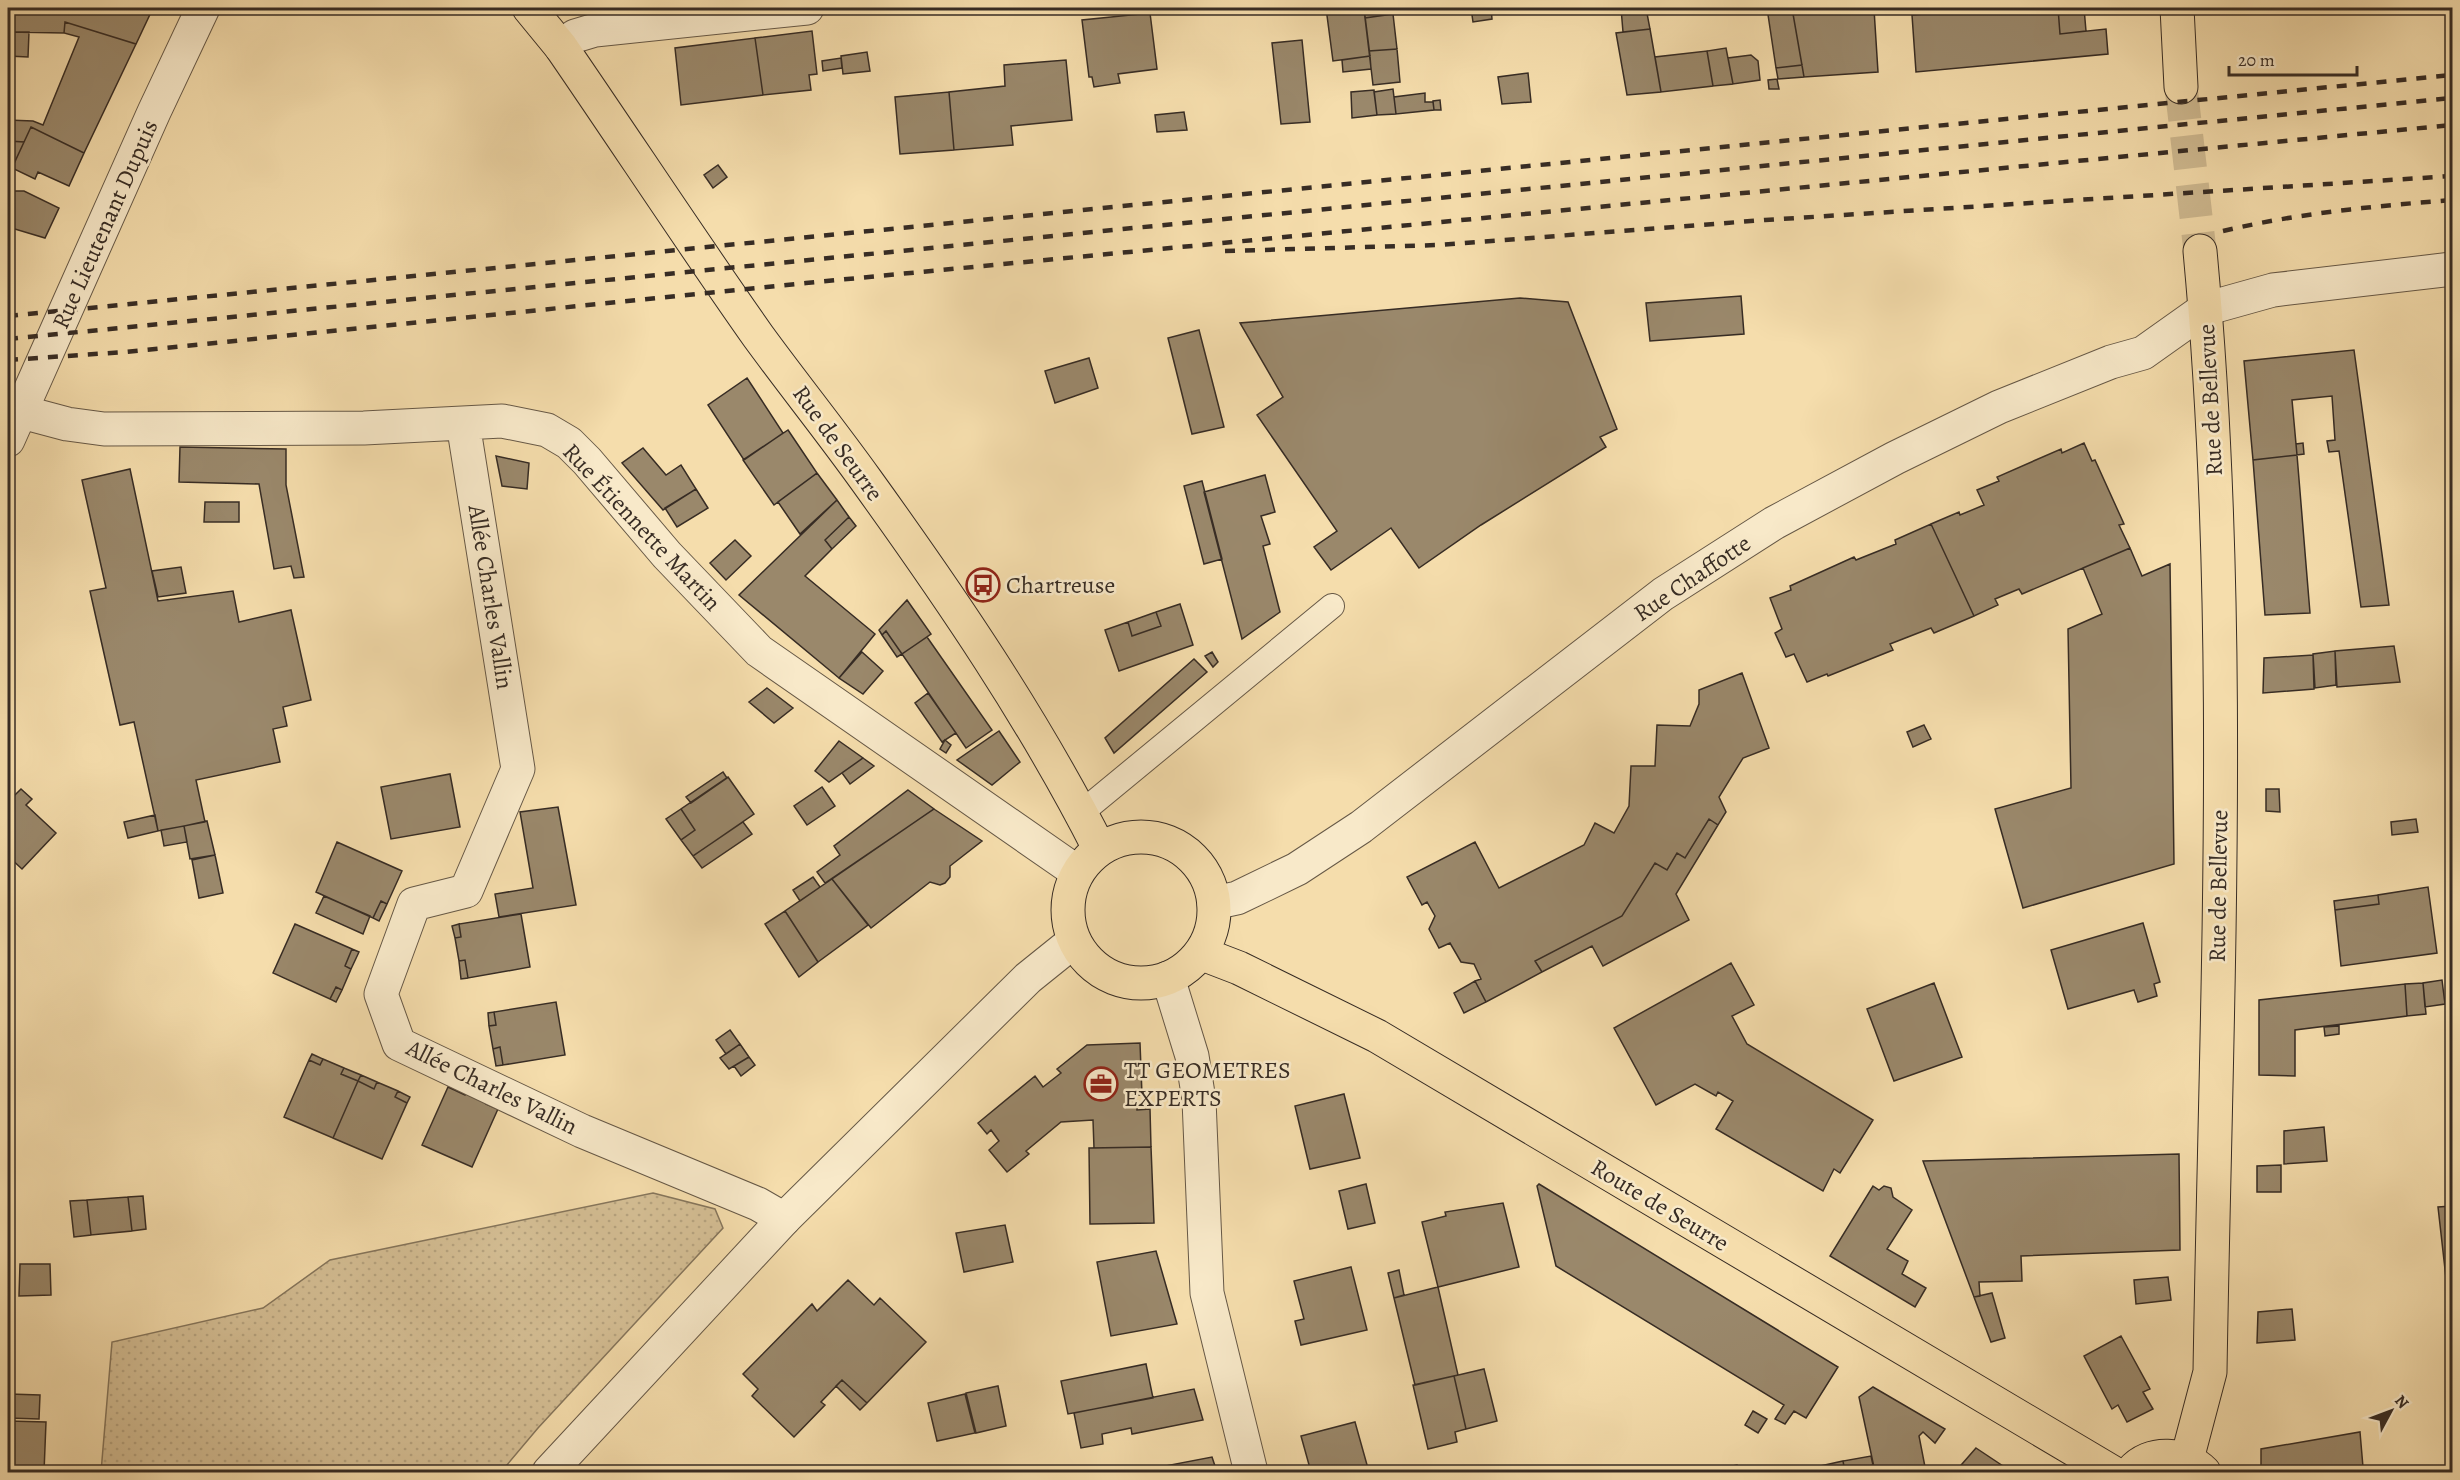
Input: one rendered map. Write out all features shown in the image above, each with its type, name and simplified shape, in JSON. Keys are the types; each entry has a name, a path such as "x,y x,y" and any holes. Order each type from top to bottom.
{"main road":[{"name":"Rue de Seurre","path":"529,8 561,47 758,336 866,480 957,610 1017,702 1082,813 1099,848"},
{"path":"2177,8 2181,87"},
{"name":"Rue de Bellevue","path":"2196,1466 2210,1372 2221,740 2214,444 2200,251"},
{"path":"1135,836 1154,837 1172,843 1188,854 1201,868 1210,885 1214,903 1214,921 1200,953 1186,968 1168,978 1151,983 1132,983 1114,978 1098,969 1084,956 1074,941 1068,924 1067,907 1077,872 1099,848 1116,840 1135,836"},
{"name":"Route de Seurre","path":"1200,953 1248,972 1377,1036 2112,1473"},
{"path":"2131,1473 2146,1461 2160,1456 2196,1466"}],"street":[{"name":"Rue Lieutenant Dupuis","path":"15,426 154,112 203,8"},
{"path":"561,47 575,36 595,30 807,8"},
{"path":"2205,309 2273,290 2452,269"},
{"name":"Rue Chaffotte","path":"1214,903 1237,898 1268,885 1361,827 1663,594 1774,523 1895,458 1999,407 2110,362 2144,353 2205,309"},
{"name":"Rue Étiennette Martin","path":"15,426 67,424 104,429 364,428 502,421 525,423 546,430 569,443 666,555 759,651 1077,872"},
{"name":"Allée Charles Vallin","path":"463,423 518,769 465,891 414,904 381,994 399,1044 582,1131 689,1173 758,1204 784,1219"},
{"path":"549,1473 784,1219 1028,978 1074,941"},
{"path":"1168,978 1192,1056 1199,1100 1208,1293 1251,1473"}],"lane":[{"path":"1082,813 1332,606"}],"shaded area":[{"path":"653,1193 715,1209 723,1228 538,1428 501,1472 101,1472 112,1342 263,1308 330,1260"}],"building":[{"path":"8,8 99,10 100,8 153,8 136,44 65,22 64,33 8,32"},
{"path":"1326,8 1364,8 1370,56 1333,61"},
{"path":"1364,8 1392,8 1393,14 1365,18"},
{"path":"1471,8 1491,8 1492,19 1473,22"},
{"path":"1621,8 1646,8 1650,29 1623,32"},
{"path":"1767,8 1792,8 1802,65 1776,68"},
{"path":"1998,8 2058,8 2060,34 2106,29 2108,54 1916,72 1912,15"},
{"path":"2058,8 2084,8 2086,31 2060,34"},
{"path":"1874,9 1878,72 1804,77 1793,14"},
{"path":"1150,13 1157,69 1118,74 1120,83 1094,87 1092,77 1089,77 1082,20"},
{"path":"1393,14 1397,49 1369,51 1365,18"},
{"path":"65,22 136,44 84,153 31,127 24,142 8,141 8,120 33,121 43,125 79,37 64,33"},
{"path":"1650,29 1661,92 1627,95 1616,33"},
{"path":"812,31 817,74 809,75 811,90 763,95 755,38"},
{"path":"8,32 29,32 28,57 8,56"},
{"path":"755,38 763,95 681,105 675,48"},
{"path":"1302,40 1310,122 1281,124 1272,43"},
{"path":"1726,48 1733,84 1713,86 1707,51"},
{"path":"1397,49 1400,82 1373,85 1369,51"},
{"path":"1707,51 1713,86 1661,92 1655,57"},
{"path":"867,52 870,71 843,74 841,56"},
{"path":"1751,55 1758,61 1760,80 1733,84 1728,58"},
{"path":"1370,56 1371,69 1343,72 1342,60"},
{"path":"841,58 842,68 823,71 822,61"},
{"path":"1066,60 1072,120 1011,126 1013,145 954,150 949,92 1005,86 1004,65"},
{"path":"1802,65 1804,77 1778,79 1776,68"},
{"path":"1528,73 1531,102 1502,104 1498,77"},
{"path":"1777,79 1779,89 1769,89 1768,80"},
{"path":"1393,89 1396,114 1377,115 1374,92"},
{"path":"1374,90 1377,115 1352,118 1351,92"},
{"path":"949,92 954,150 900,154 895,97"},
{"path":"1425,93 1425,102 1433,102 1434,110 1396,114 1394,97"},
{"path":"1440,100 1441,110 1434,110 1433,101"},
{"path":"1184,112 1187,130 1157,132 1155,115"},
{"path":"31,127 84,153 69,186 38,172 35,179 12,168"},
{"path":"8,141 24,142 12,168 8,169"},
{"path":"718,165 727,177 713,188 704,175"},
{"path":"8,191 24,191 59,208 45,238 8,227"},
{"path":"1741,296 1744,334 1650,341 1646,303"},
{"path":"1520,298 1568,302 1617,429 1600,437 1606,447 1481,525 1419,568 1391,528 1331,570 1314,547 1337,531 1257,415 1283,397 1240,323"},
{"path":"1199,330 1224,427 1192,434 1168,338"},
{"path":"2354,350 2389,605 2361,607 2339,451 2329,452 2327,441 2335,440 2332,396 2292,400 2297,455 2253,460 2244,361"},
{"path":"1089,358 1098,388 1055,403 1045,371"},
{"path":"747,378 783,433 744,460 708,405"},
{"path":"788,430 817,473 774,505 743,460"},
{"path":"2084,443 2092,461 2095,460 2124,524 2119,525 2130,548 2022,594 2019,589 1995,599 1998,605 1974,616 1931,524 1959,512 1960,515 1984,505 1977,490 1999,481 1997,477 2061,449 2062,453"},
{"path":"2303,443 2304,454 2297,455 2296,444"},
{"path":"180,447 286,449 286,485 304,577 294,578 291,566 274,569 259,484 179,482"},
{"path":"643,448 666,475 681,465 696,489 663,510 622,463"},
{"path":"2297,455 2310,613 2265,615 2253,460"},
{"path":"496,456 529,463 527,489 502,486"},
{"path":"130,469 158,601 233,591 239,622 291,610 311,700 283,707 287,726 273,729 280,762 196,780 205,822 158,831 134,722 120,725 90,591 106,588 82,480"},
{"path":"817,473 837,500 800,534 778,502"},
{"path":"1265,475 1275,512 1261,516 1270,544 1263,546 1280,612 1242,639 1204,492"},
{"path":"1202,481 1222,559 1204,564 1184,486"},
{"path":"696,489 708,508 677,527 665,508"},
{"path":"837,500 849,517 825,540 832,549 805,576 875,634 839,678 739,595"},
{"path":"205,502 239,502 239,522 204,522"},
{"path":"849,517 856,526 832,549 825,540"},
{"path":"1931,524 1974,616 1934,633 1931,628 1890,644 1893,650 1807,682 1794,654 1786,657 1775,633 1782,629 1770,598 1791,590 1790,586 1854,557 1856,560 1896,544 1895,540"},
{"path":"735,540 751,556 726,580 710,563"},
{"path":"2130,548 2142,576 2170,564 2174,864 2023,908 1995,809 2071,788 2068,629 2102,614 2083,568"},
{"path":"181,567 186,593 158,597 152,571"},
{"path":"907,600 931,634 902,654 886,631 882,635 879,630"},
{"path":"1180,604 1193,645 1119,671 1105,630 1128,622 1132,636 1161,626 1156,612"},
{"path":"1156,612 1161,626 1132,636 1128,622"},
{"path":"886,631 902,654 897,657 882,635"},
{"path":"927,637 992,730 966,748 902,654"},
{"path":"2394,646 2400,682 2337,687 2335,651"},
{"path":"2335,651 2336,685 2315,688 2313,654"},
{"path":"862,652 883,671 863,694 839,678"},
{"path":"1212,652 1218,662 1213,667 1205,656"},
{"path":"2313,655 2314,689 2263,693 2264,658"},
{"path":"1194,659 1207,672 1114,753 1105,738"},
{"path":"1742,673 1769,748 1743,758 1719,797 1726,812 1718,825 1709,819 1685,858 1677,853 1667,870 1655,863 1622,916 1535,961 1542,972 1486,1002 1475,981 1481,979 1474,964 1461,962 1450,943 1439,948 1429,929 1435,916 1427,902 1422,905 1407,877 1475,842 1499,888 1584,845 1595,823 1614,833 1629,806 1631,766 1655,766 1657,725 1690,726 1699,704 1699,690"},
{"path":"767,688 793,708 774,723 749,702"},
{"path":"928,693 956,733 942,742 915,703"},
{"path":"1924,725 1931,739 1913,747 1907,732"},
{"path":"999,731 1020,762 992,785 957,760"},
{"path":"945,740 951,745 946,753 940,749"},
{"path":"839,741 863,758 829,782 815,771"},
{"path":"863,758 874,766 850,784 842,773"},
{"path":"723,772 727,778 691,803 686,797"},
{"path":"450,774 460,827 391,839 381,787"},
{"path":"728,777 754,814 693,856 681,840 695,830 681,809"},
{"path":"822,787 835,806 807,825 794,806"},
{"path":"8,789 14,796 21,789 32,799 26,805 56,833 22,869 8,856"},
{"path":"2266,789 2279,789 2280,812 2266,811"},
{"path":"908,790 934,809 825,883 817,872 840,855 834,846"},
{"path":"558,807 576,905 499,917 495,894 533,888 520,812"},
{"path":"681,809 695,830 681,840 666,819"},
{"path":"934,809 982,841 950,866 950,877 945,883 940,885 930,882 871,928 832,879"},
{"path":"155,815 158,831 128,838 124,822"},
{"path":"1709,819 1718,825 1676,894 1689,920 1603,966 1592,946 1542,972 1535,961 1622,916 1655,863 1667,870 1677,853 1685,858"},
{"path":"2416,819 2418,832 2392,835 2391,822"},
{"path":"207,821 215,855 190,859 184,826"},
{"path":"743,822 752,834 702,868 693,856"},
{"path":"184,826 187,842 164,846 161,830"},
{"path":"337,842 402,871 387,904 381,901 373,918 316,892"},
{"path":"215,855 223,893 199,898 192,860"},
{"path":"813,877 820,887 800,901 793,890"},
{"path":"832,879 868,925 818,962 785,911"},
{"path":"2428,887 2437,953 2341,966 2335,910 2379,904 2378,895"},
{"path":"2378,895 2379,904 2335,910 2334,901"},
{"path":"324,896 370,916 363,934 316,913"},
{"path":"381,901 387,904 379,921 373,918"},
{"path":"785,911 818,962 799,977 765,924"},
{"path":"521,914 530,967 468,978 465,960 459,961 455,938 461,937 459,924"},
{"path":"2143,923 2160,982 2154,984 2157,996 2138,1002 2134,990 2068,1009 2051,950"},
{"path":"295,924 352,949 345,966 351,969 342,990 336,987 330,999 273,973"},
{"path":"459,924 461,937 455,938 452,926"},
{"path":"352,949 359,952 351,969 345,966"},
{"path":"465,960 468,978 461,979 459,961"},
{"path":"1731,963 1754,1005 1732,1016 1747,1044 1873,1120 1840,1173 1834,1169 1823,1191 1716,1129 1733,1101 1718,1092 1716,1096 1695,1084 1656,1105 1614,1028"},
{"path":"2442,980 2445,1004 2425,1007 2423,983"},
{"path":"1475,981 1486,1002 1464,1013 1454,993"},
{"path":"1934,983 1962,1057 1894,1081 1867,1009"},
{"path":"2423,983 2426,1014 2407,1016 2405,984"},
{"path":"2405,984 2407,1016 2295,1030 2295,1076 2259,1075 2259,1000"},
{"path":"336,987 342,990 336,1002 330,999"},
{"path":"556,1002 565,1055 503,1065 500,1047 493,1049 489,1026 496,1025 494,1012"},
{"path":"494,1012 496,1025 489,1026 488,1013"},
{"path":"2339,1026 2339,1034 2325,1036 2324,1027"},
{"path":"730,1030 740,1044 726,1054 716,1040"},
{"path":"1140,1043 1142,1095 1136,1095 1137,1110 1150,1109 1151,1147 1094,1148 1093,1120 1061,1122 1026,1151 1029,1154 1007,1172 989,1150 999,1141 991,1130 987,1134 978,1123 1035,1076 1043,1087 1061,1073 1057,1069 1087,1045"},
{"path":"740,1044 749,1057 729,1069 720,1058"},
{"path":"500,1047 503,1065 496,1066 493,1049"},
{"path":"312,1054 323,1059 320,1065 309,1060"},
{"path":"749,1057 755,1065 741,1076 734,1066"},
{"path":"323,1059 344,1068 341,1074 358,1081 333,1138 284,1117 309,1060 320,1065"},
{"path":"344,1068 361,1075 358,1081 341,1074"},
{"path":"361,1075 377,1082 374,1089 358,1081"},
{"path":"358,1081 374,1089 377,1082 398,1091 395,1097 407,1103 382,1159 333,1138"},
{"path":"448,1087 465,1095 468,1089 488,1098 486,1104 498,1109 472,1167 422,1145"},
{"path":"398,1091 410,1097 407,1103 395,1097"},
{"path":"1344,1094 1360,1158 1310,1169 1295,1106"},
{"path":"2324,1127 2327,1161 2284,1164 2284,1131"},
{"path":"1151,1147 1154,1223 1090,1224 1089,1148"},
{"path":"2179,1154 2180,1250 2021,1256 2022,1281 1979,1282 1980,1296 1974,1297 1923,1161"},
{"path":"2281,1165 2281,1192 2257,1192 2257,1166"},
{"path":"1366,1184 1375,1223 1348,1229 1339,1191"},
{"path":"1539,1184 1838,1367 1806,1418 1794,1411 1785,1424 1775,1419 1784,1405 1556,1266 1537,1186"},
{"path":"1873,1186 1879,1190 1884,1186 1891,1188 1893,1197 1912,1210 1887,1249 1908,1261 1902,1274 1926,1288 1915,1307 1830,1256"},
{"path":"143,1196 146,1229 132,1231 128,1197"},
{"path":"128,1197 132,1231 91,1235 87,1200"},
{"path":"87,1200 91,1235 74,1237 70,1201"},
{"path":"1503,1203 1519,1267 1438,1287 1422,1222 1446,1216 1445,1212"},
{"path":"2452,1206 2452,1277 2446,1278 2438,1207"},
{"path":"1005,1225 1013,1262 964,1272 956,1233"},
{"path":"1156,1251 1177,1324 1111,1336 1097,1262"},
{"path":"20,1264 50,1264 51,1295 19,1296"},
{"path":"1351,1267 1367,1330 1301,1345 1295,1321 1304,1319 1294,1281"},
{"path":"1399,1270 1404,1295 1394,1298 1388,1273"},
{"path":"2168,1277 2171,1300 2136,1304 2134,1280"},
{"path":"848,1280 874,1305 880,1298 926,1342 867,1403 842,1380 821,1402 825,1405 794,1437 752,1396 758,1389 743,1374 812,1304 817,1311"},
{"path":"1438,1287 1458,1375 1415,1385 1394,1298"},
{"path":"1992,1293 2005,1338 1991,1342 1974,1297"},
{"path":"2292,1309 2295,1340 2257,1343 2258,1312"},
{"path":"2121,1336 2150,1389 2143,1392 2153,1409 2127,1422 2118,1405 2112,1409 2084,1356"},
{"path":"1146,1364 1153,1398 1068,1414 1061,1381"},
{"path":"1484,1369 1497,1421 1466,1429 1454,1376"},
{"path":"1454,1376 1466,1429 1455,1432 1457,1442 1428,1449 1413,1385"},
{"path":"842,1380 867,1403 860,1410 836,1386"},
{"path":"998,1386 1006,1426 976,1433 966,1393"},
{"path":"1873,1387 1945,1429 1935,1443 1923,1432 1919,1436 1926,1472 1875,1472 1859,1397"},
{"path":"1194,1389 1203,1420 1132,1434 1131,1428 1102,1434 1103,1444 1081,1448 1074,1413"},
{"path":"9,1394 40,1395 39,1419 8,1418"},
{"path":"965,1394 975,1433 937,1441 928,1403"},
{"path":"1753,1411 1767,1419 1758,1433 1745,1425"},
{"path":"8,1421 46,1422 44,1472 8,1472"},
{"path":"1355,1422 1369,1472 1311,1472 1301,1436"},
{"path":"2360,1432 2363,1467 2333,1472 2261,1472 2261,1449"},
{"path":"1976,1448 2012,1472 1955,1472"},
{"path":"1871,1456 1873,1465 1845,1472 1843,1461"},
{"path":"1212,1457 1217,1472 1144,1472 1144,1470"},
{"path":"1843,1461 1845,1472 1812,1472 1811,1468"},
{"path":"1737,1465 1739,1472 1716,1472 1716,1469"},
{"path":"1873,1465 1875,1472 1845,1472"},
{"path":"2363,1467 2363,1472 2333,1472"}],"tunnel":[{"path":"2181,87 2200,251"}],"railway":[{"path":"8,316 2452,75"},
{"path":"8,339 2452,98"},
{"path":"8,360 125,352 806,283 2452,125"},
{"path":"1225,251 1439,245 1765,220 2452,176"},
{"path":"2223,231 2309,215 2452,200"}],"place":[{"name":"Chartreuse","path":"983,585"},
{"name":"TT GEOMETRES EXPERTS","path":"1101,1084"}]}
